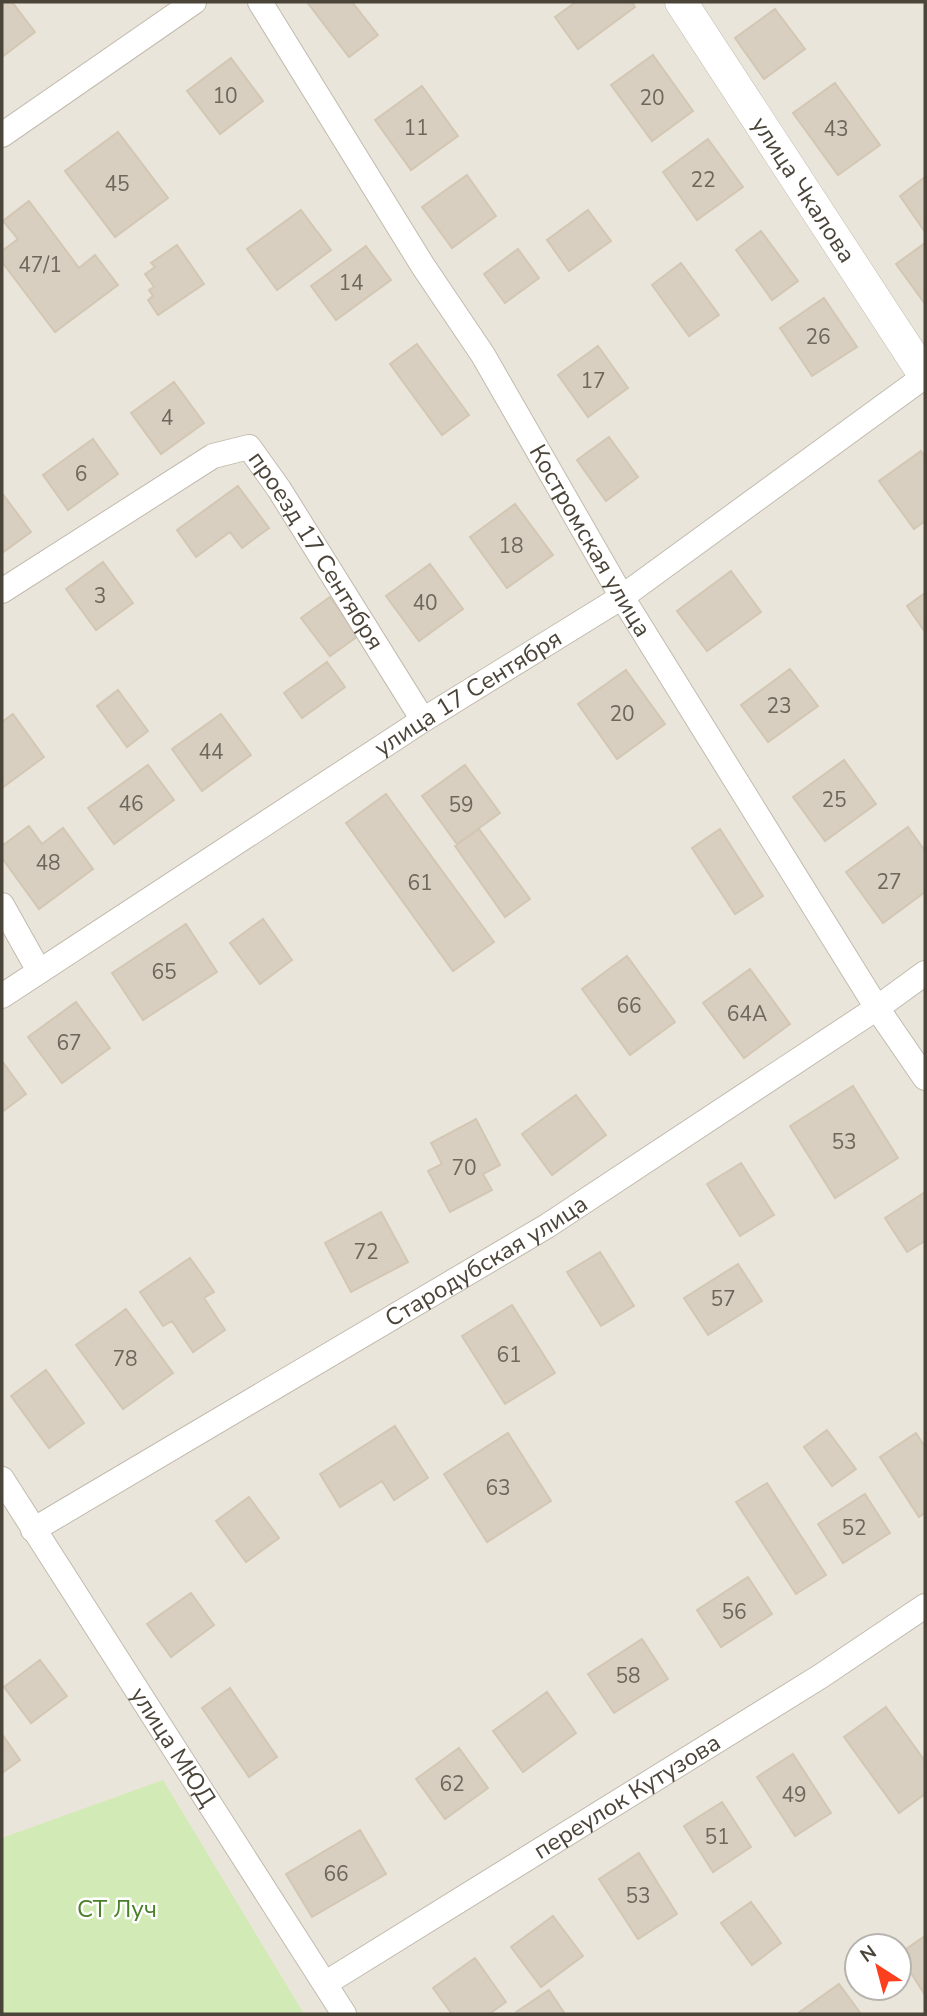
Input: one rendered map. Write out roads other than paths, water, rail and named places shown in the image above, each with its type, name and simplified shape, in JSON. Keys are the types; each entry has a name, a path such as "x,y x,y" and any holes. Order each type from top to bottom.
{"street":[{"path":"2,135 194,2"},
{"name":"Костромская улица","path":"260,2 423,266 483,355 622,597 877,1008 925,1078"},
{"name":"улица Чкалова","path":"681,2 925,376"},
{"name":"улица 17 Сентября","path":"2,996 423,720 622,597 925,376"},
{"name":"проезд 17 Сентября","path":"2,591 213,456 249,447 279,489 423,720"},
{"path":"2,905 39,971"},
{"name":"Стародубская улица","path":"33,1530 547,1226 877,1008 925,973"},
{"name":"улица МЮД","path":"2,1479 344,2014"},
{"name":"переулок Кутузова","path":"326,1983 821,1676 925,1606"}],"park label":[{"name":"СТ Луч","path":"117,1909"}]}
